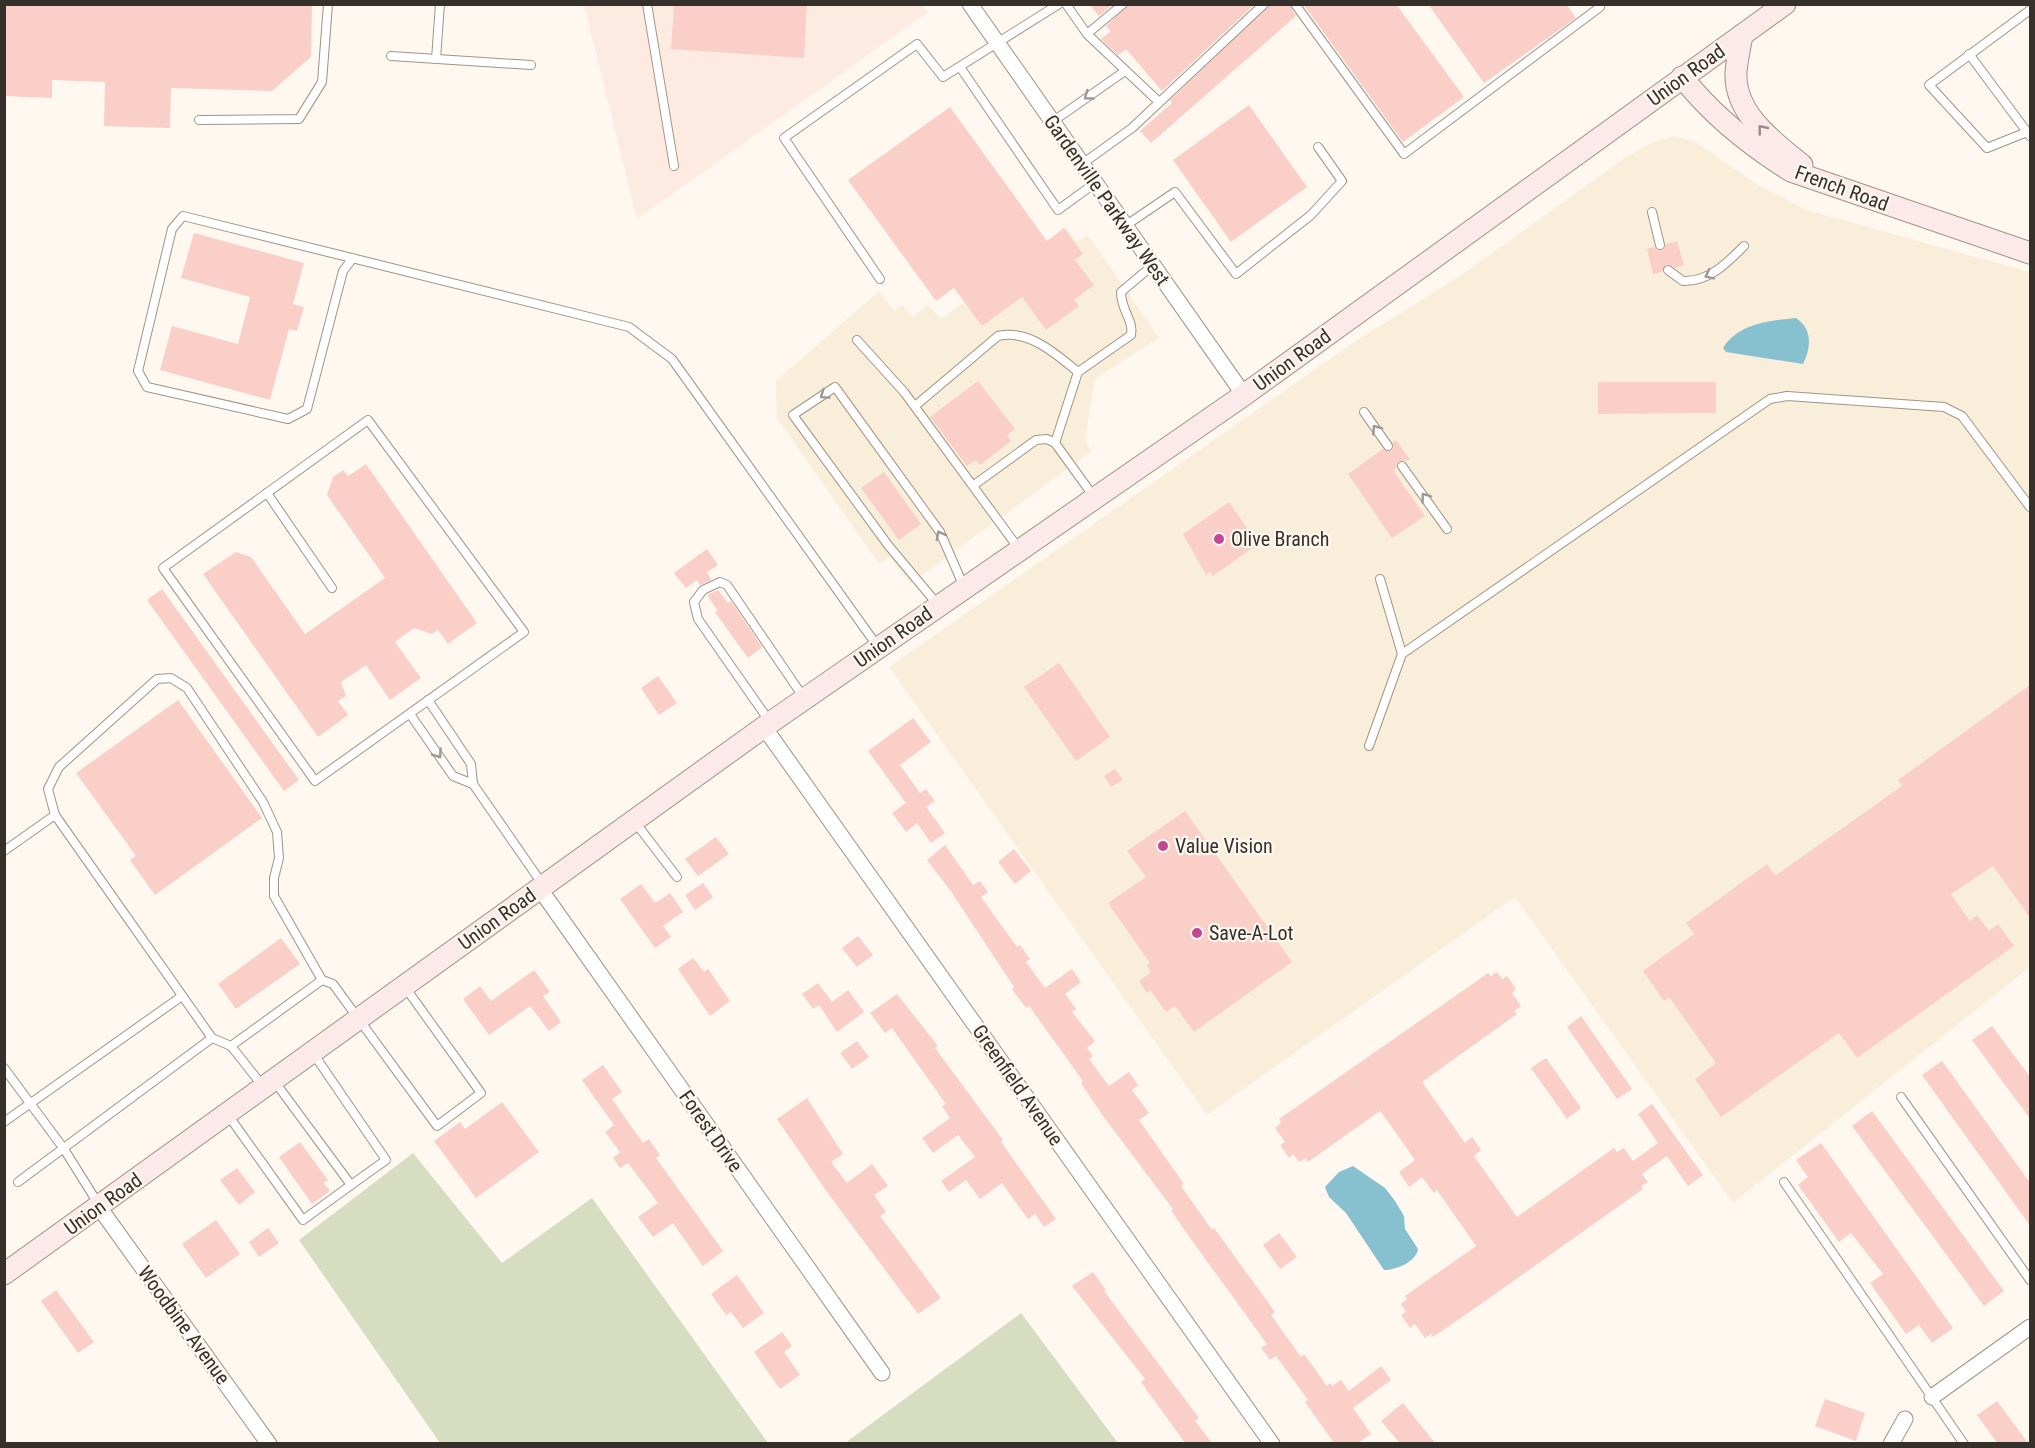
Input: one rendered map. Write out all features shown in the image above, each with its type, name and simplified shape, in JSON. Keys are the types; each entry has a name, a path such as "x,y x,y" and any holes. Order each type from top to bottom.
{"main road":[{"name":"Union Road","path":"4,1274 767,725 1244,395 1785,4"},
{"path":"1742,34 1736,74 1742,103 1763,133 1821,181"},
{"name":"French Road","path":"1682,77 1720,120 1744,140 1791,171 2031,252"}],"street":[{"name":"Gardenville Parkway West","path":"969,4 1244,395"},
{"name":"Greenfield Avenue","path":"767,725 1272,1443"},
{"name":"Forest Drive","path":"542,887 882,1373"},
{"name":"Woodbine Avenue","path":"99,1207 269,1443"},
{"path":"1932,1396 2031,1327"},
{"path":"1892,1443 1905,1419"}],"lane":[{"path":"199,120 299,119 322,82 328,4"},
{"path":"436,59 440,4"},
{"path":"647,4 674,166"},
{"path":"880,279 784,138 917,44 944,77 998,45 1059,4"},
{"path":"1066,4 1087,33 1160,102"},
{"path":"1087,33 1123,4"},
{"path":"1082,164 1132,128 1264,4"},
{"path":"1295,4 1404,154 1600,8 1600,4"},
{"path":"1969,54 2029,134 1987,148 1929,85 1969,54 2031,10"},
{"path":"391,56 531,65"},
{"path":"960,67 1058,210 1095,183"},
{"path":"1052,122 1125,71"},
{"path":"1125,226 1175,192 1236,274 1311,216 1342,181 1318,147"},
{"path":"1652,212 1660,245"},
{"path":"353,258 343,271 307,409 288,419 147,387 138,371 172,229 183,216 353,258 629,327 672,359 878,648"},
{"path":"1668,270 1683,281 1702,278 1716,272 1744,246"},
{"path":"1055,443 1078,372 1131,335 1132,326 1121,306 1121,292 1153,265"},
{"path":"915,406 998,336 1006,334 1043,344 1078,372"},
{"path":"857,340 915,406 1020,550"},
{"path":"939,606 888,545 794,415 835,387 940,532 964,589"},
{"path":"1402,654 1770,399 1787,396 1944,407 1962,416 2031,507"},
{"path":"1364,412 1388,446"},
{"path":"368,420 524,632 428,700 315,782 163,568 368,420"},
{"path":"974,485 1036,440 1047,439 1055,443 1095,499"},
{"path":"1402,466 1447,529"},
{"path":"267,493 332,588"},
{"path":"1370,746 1402,654 1380,579"},
{"path":"767,725 698,618 694,602 703,590 720,582 727,585 804,699"},
{"path":"351,1185 269,1084 231,1046 212,1038 55,815 48,789 59,767 157,679 171,678 187,688 263,802 277,832 279,858 274,878 273,896 322,980 333,984 437,1126 481,1093 404,986"},
{"path":"428,700 471,764 473,784 542,887"},
{"path":"410,714 453,776 473,784"},
{"path":"4,851 55,815"},
{"path":"634,821 677,878"},
{"path":"231,1046 322,980"},
{"path":"4,1122 182,996"},
{"path":"18,1182 212,1038"},
{"path":"228,1114 303,1220 386,1160 312,1053"},
{"path":"4,1068 64,1149 99,1207"},
{"path":"1901,1097 2031,1280"},
{"path":"1784,1182 1964,1443"}],"shaded area":[{"path":"922,4 928,12 637,219 584,5"},
{"path":"1673,136 1694,141 1760,186 1807,210 2030,272 2030,967 1733,1203 1515,897 1207,1115 889,667 1351,344 1463,274 1623,159 1649,144"},
{"path":"1066,227 1077,242 1088,235 1159,338 1095,379 1085,440 1092,451 910,584 890,557 879,564 777,418 776,381 879,291 894,311 902,305 913,317 928,305 941,319"}],"green space":[{"path":"413,1153 502,1263 592,1198 768,1443 440,1443 299,1240"},
{"path":"1021,1313 1118,1443 845,1443"}],"water":[{"path":"1796,318 1802,322 1809,339 1808,352 1803,364 1726,352 1723,348 1737,333 1746,328 1765,322"},
{"path":"1353,1166 1385,1188 1404,1216 1405,1229 1418,1249 1414,1258 1405,1264 1384,1270 1346,1213 1329,1197 1325,1187 1339,1172"}],"building":[{"path":"4,4 312,4 311,57 272,91 171,88 170,128 104,126 105,82 52,80 52,98 4,96"},
{"path":"674,4 807,4 804,58 671,49"},
{"path":"1089,4 1113,4 1099,16"},
{"path":"1129,4 1255,4 1162,91 1126,49 1118,55 1101,39 1111,31 1106,26"},
{"path":"1270,4 1289,4 1296,16 1151,143 1140,131 1172,103 1170,100"},
{"path":"1303,4 1396,4 1464,97 1403,142"},
{"path":"1428,4 1566,4 1576,18 1484,83"},
{"path":"1249,105 1307,187 1231,242 1173,160"},
{"path":"950,107 1047,241 1064,228 1083,254 1075,260 1094,285 1074,300 1079,306 1046,330 1022,297 982,326 954,288 936,301 848,180"},
{"path":"194,233 304,263 293,304 304,307 297,331 289,329 270,400 160,370 172,326 238,344 250,297 181,278"},
{"path":"1677,241 1684,265 1675,268 1666,264 1662,272 1653,274 1647,249 1654,247 1662,251 1666,244"},
{"path":"978,381 1015,429 1007,435 1011,441 980,465 976,460 967,466 930,417"},
{"path":"1598,382 1716,382 1716,413 1598,414"},
{"path":"1396,440 1410,460 1399,461 1394,472 1425,516 1392,538 1348,474 1383,449 1392,451 1393,442"},
{"path":"366,464 477,623 448,644 438,630 432,634 414,628 395,642 421,678 390,700 366,665 341,682 346,696 338,701 348,715 318,737 203,574 236,552 251,557 305,634 385,578 327,495 333,477 343,470 348,476"},
{"path":"884,472 921,524 899,540 861,488"},
{"path":"1229,502 1258,544 1213,576 1210,572 1206,575 1183,534"},
{"path":"707,549 718,565 707,572 711,580 700,585 697,580 686,588 674,573"},
{"path":"162,589 299,780 284,791 147,600"},
{"path":"718,590 728,603 731,601 762,647 748,658 715,612 718,611 707,595"},
{"path":"1059,663 1110,737 1076,761 1024,687"},
{"path":"658,676 677,703 659,715 641,688"},
{"path":"2031,684 2031,919 1993,866 1951,894 1970,921 1977,915 1989,931 1998,924 2014,946 1857,1058 1839,1033 1721,1117 1695,1079 1716,1063 1669,997 1664,1001 1643,971 1694,934 1686,923 1767,864 1775,876 1902,786 1898,780"},
{"path":"178,700 262,818 155,895 130,860 136,856 76,773"},
{"path":"913,718 931,742 900,765 920,793 926,789 935,801 926,807 945,833 931,843 917,823 906,832 892,813 906,803 868,751"},
{"path":"1115,769 1123,780 1111,787 1104,776"},
{"path":"1185,811 1292,962 1194,1032 1175,1006 1166,1012 1150,990 1147,993 1139,981 1151,972 1147,965 1150,963 1108,903 1146,877 1127,851"},
{"path":"716,837 729,854 698,876 685,859"},
{"path":"945,845 973,885 980,881 988,892 981,897 1017,947 1020,945 1030,959 1026,962 1045,988 1072,969 1081,982 1065,994 1076,1009 1072,1012 1095,1041 1087,1048 1093,1056 1089,1059 1109,1086 1129,1072 1138,1085 1132,1090 1149,1113 1139,1120 1184,1184 1181,1186 1212,1230 1214,1228 1275,1312 1271,1315 1301,1357 1304,1354 1327,1386 1330,1383 1332,1386 1341,1380 1349,1391 1381,1366 1391,1380 1353,1408 1371,1434 1358,1443 1334,1443 1305,1402 1308,1400 1276,1356 1270,1360 1261,1348 1267,1344 1185,1231 1171,1210 1173,1209 1103,1116 1081,1083 1083,1081 1029,1006 1026,1008 1012,989 1014,987 950,890 927,860"},
{"path":"1014,849 1031,871 1015,884 998,862"},
{"path":"703,883 713,897 695,910 685,895"},
{"path":"641,884 655,903 670,893 683,912 663,926 671,937 655,948 620,899"},
{"path":"858,936 873,955 857,967 842,948"},
{"path":"281,938 300,964 236,1009 218,984"},
{"path":"693,958 704,972 708,969 730,1001 710,1016 678,969"},
{"path":"534,970 550,992 543,996 561,1022 549,1031 530,1006 489,1035 463,999 480,986 491,1001"},
{"path":"1497,972 1502,979 1507,976 1516,989 1512,993 1521,1006 1514,1011 1517,1014 1422,1082 1465,1143 1472,1137 1481,1150 1474,1156 1517,1217 1614,1148 1617,1152 1624,1148 1633,1161 1658,1143 1638,1114 1652,1104 1703,1175 1688,1186 1667,1156 1642,1174 1648,1182 1641,1186 1643,1189 1433,1337 1431,1334 1425,1338 1415,1324 1410,1328 1401,1315 1406,1312 1401,1304 1407,1299 1405,1296 1476,1246 1437,1190 1434,1193 1422,1177 1409,1187 1399,1172 1415,1160 1380,1111 1308,1162 1306,1158 1299,1162 1293,1154 1289,1158 1280,1145 1285,1142 1275,1128 1281,1123 1279,1119 1488,973 1491,976"},
{"path":"818,983 832,1002 848,990 864,1012 837,1032 819,1005 813,1009 802,994"},
{"path":"897,994 938,1046 935,1048 1003,1140 1001,1142 1056,1219 1044,1227 1035,1214 1028,1219 1002,1183 980,1199 966,1180 949,1192 941,1181 975,1157 958,1135 933,1153 922,1138 950,1118 942,1106 946,1104 892,1028 885,1033 870,1013"},
{"path":"1581,1016 1632,1089 1617,1099 1567,1027"},
{"path":"1992,1026 2031,1078 2031,1120 1972,1040"},
{"path":"857,1041 869,1057 852,1069 840,1053"},
{"path":"1546,1058 1581,1108 1567,1119 1531,1068"},
{"path":"1942,1061 2031,1184 2031,1227 1922,1075"},
{"path":"603,1065 622,1092 612,1099 643,1143 649,1139 660,1155 656,1158 723,1251 703,1266 673,1223 653,1237 638,1217 658,1203 628,1163 620,1168 613,1158 620,1152 605,1132 614,1125 582,1080"},
{"path":"807,1098 843,1154 831,1162 847,1183 872,1164 888,1186 874,1195 886,1212 880,1216 941,1298 918,1314 827,1192 777,1119"},
{"path":"502,1102 539,1152 476,1198 434,1141 460,1122 465,1129"},
{"path":"1872,1111 2004,1291 1984,1306 1852,1126"},
{"path":"300,1142 328,1180 324,1183 330,1191 312,1204 279,1157"},
{"path":"1821,1143 1953,1328 1932,1343 1919,1325 1906,1334 1870,1283 1883,1274 1851,1233 1839,1242 1798,1185 1808,1177 1796,1160"},
{"path":"237,1168 255,1192 239,1205 220,1180"},
{"path":"216,1220 240,1254 206,1278 182,1244"},
{"path":"268,1228 279,1243 259,1257 249,1242"},
{"path":"1279,1233 1297,1257 1280,1269 1263,1245"},
{"path":"1093,1272 1106,1290 1104,1291 1199,1418 1195,1421 1212,1443 1185,1443 1141,1382 1145,1379 1072,1286"},
{"path":"737,1275 764,1313 743,1328 731,1312 726,1315 711,1294"},
{"path":"56,1290 94,1342 78,1353 41,1301"},
{"path":"782,1332 792,1346 784,1352 800,1375 780,1389 754,1352"},
{"path":"1825,1399 1865,1413 1856,1441 1815,1426"},
{"path":"1997,1401 2028,1443 1997,1443 1977,1415"},
{"path":"1403,1403 1435,1443 1400,1443 1381,1421"}],"place":[{"name":"Olive Branch","path":"1219,539"},
{"name":"Value Vision","path":"1163,846"},
{"name":"Save-A-Lot","path":"1197,933"}]}
